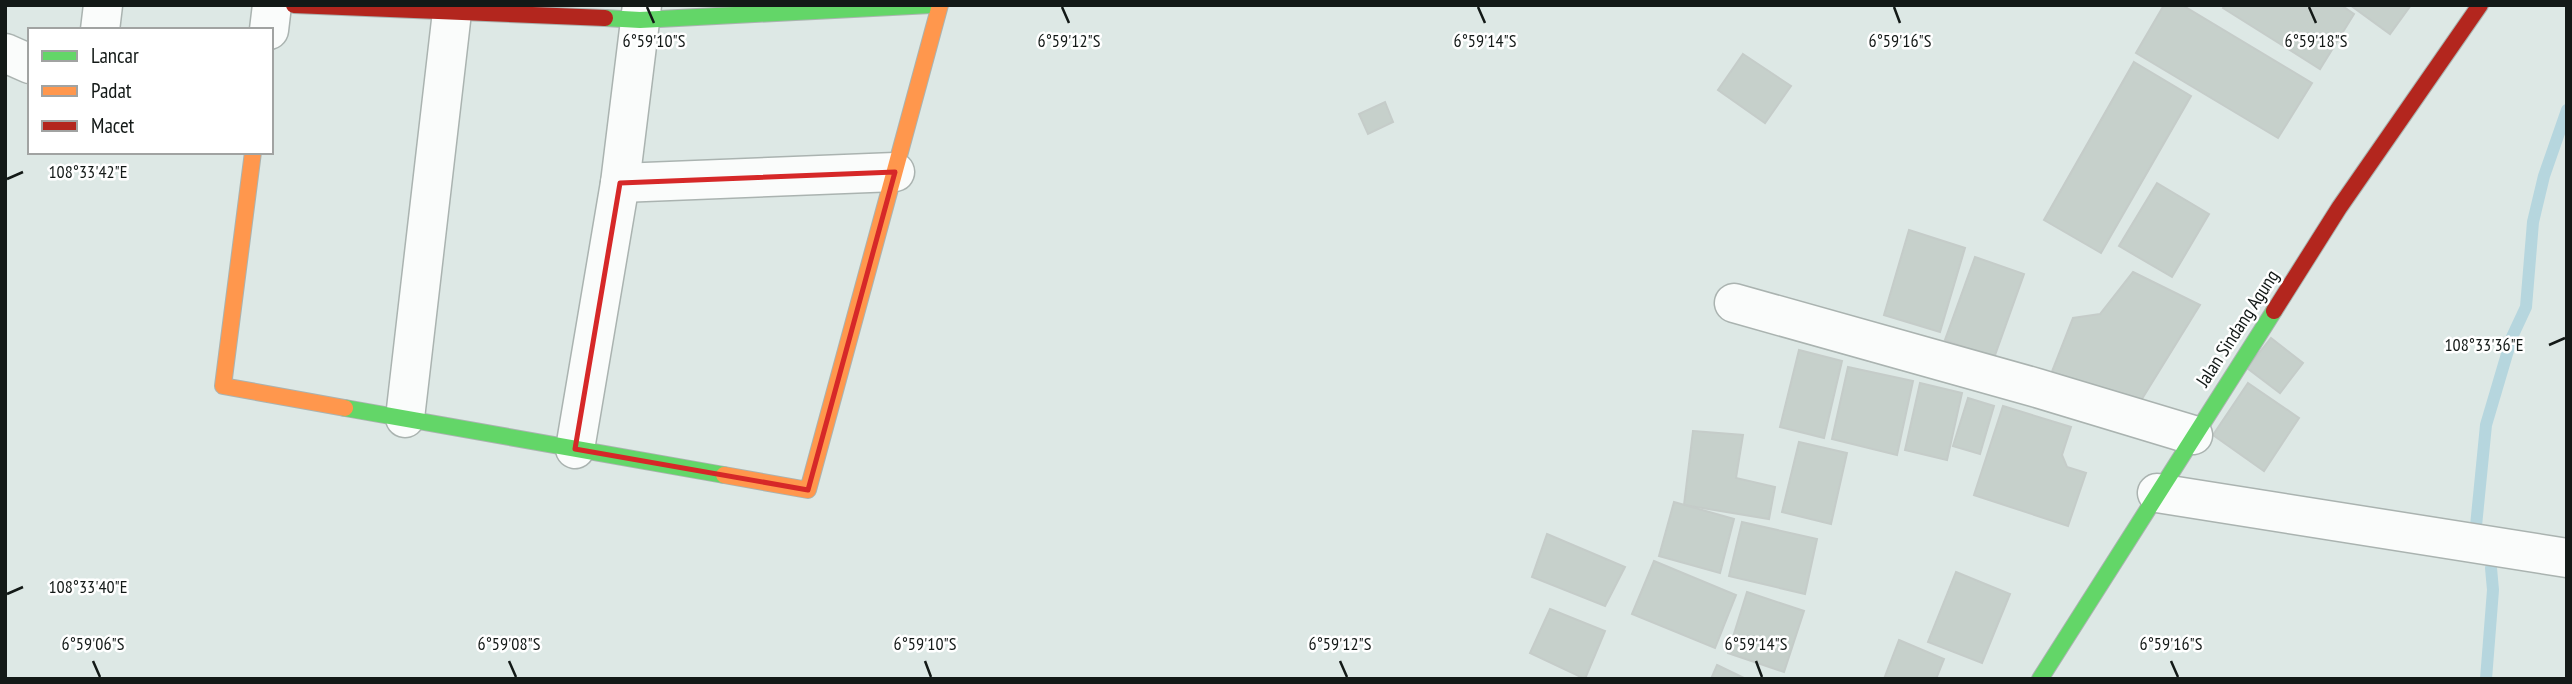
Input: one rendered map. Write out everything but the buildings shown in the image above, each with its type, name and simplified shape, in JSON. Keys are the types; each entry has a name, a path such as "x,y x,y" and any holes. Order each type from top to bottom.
{"street":[{"path":"100,28 103,5"},
{"path":"269,28 272,5"},
{"path":"294,5 452,12 641,13 931,5"},
{"path":"253,154 223,386 808,490 940,5"},
{"name":"Jalan Sindang Agung","path":"2040,679 2339,208 2480,5"},
{"path":"405,418 452,12"},
{"path":"575,449 620,183 641,13"},
{"path":"5,53 28,63"},
{"path":"620,183 895,172"},
{"path":"1734,303 2193,435"},
{"path":"2157,493 2567,558"}],"highlighted area":[{"path":"895,172 808,490 575,449 620,183"}],"waterway":[{"path":"2475,536 2486,425 2512,337 2526,307 2533,222 2544,176 2567,110"},
{"path":"2486,679 2493,590 2491,568"}],"traffic: fast":[{"path":"605,18 640,20 931,5"},
{"path":"2040,679 2274,311"},
{"path":"345,408 724,475"}],"traffic: slow":[{"path":"724,475 808,490 940,5"},
{"path":"253,154 223,386 345,408"}],"traffic: jam":[{"path":"294,5 605,18"},
{"path":"2274,311 2339,208 2480,5"}]}
